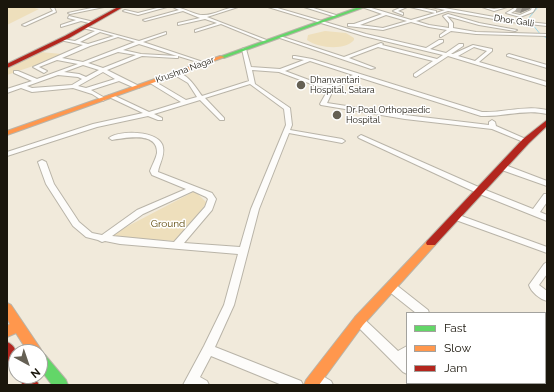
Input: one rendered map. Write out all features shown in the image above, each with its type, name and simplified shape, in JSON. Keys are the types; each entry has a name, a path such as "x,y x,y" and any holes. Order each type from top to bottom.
{"main road":[{"path":"7,64 115,7"},
{"name":"Krushna Nagar","path":"7,133 363,7"},
{"path":"7,64 65,40 84,23 123,9"},
{"path":"314,382 359,321 526,141 547,122"},
{"path":"7,308 30,344"},
{"path":"7,332 18,326"},
{"path":"48,369 61,385"}],"street":[{"path":"24,25 55,11 52,7"},
{"path":"102,7 70,15 99,31 204,63"},
{"path":"123,9 138,14 165,7"},
{"path":"175,7 267,41"},
{"path":"180,24 236,7"},
{"path":"270,7 476,62 547,84"},
{"path":"276,8 282,7"},
{"path":"363,7 413,21 474,33 546,35"},
{"path":"392,8 397,7"},
{"path":"405,7 395,11 436,22"},
{"path":"412,7 446,13 484,25 535,35"},
{"name":"Dhor Galli","path":"433,7 446,13 468,14 514,22 547,25"},
{"path":"446,13 451,7 461,9 468,7"},
{"path":"468,14 483,7 494,10 506,7 518,8"},
{"path":"518,8 508,13 520,16 532,11 534,7"},
{"path":"307,8 337,16"},
{"path":"145,20 183,10"},
{"path":"293,13 298,11"},
{"path":"324,21 378,29 413,21 438,12"},
{"path":"353,26 386,13"},
{"path":"427,49 441,39 451,29 451,23 446,13"},
{"path":"484,25 503,16"},
{"path":"498,28 502,24 514,22"},
{"path":"62,26 84,23"},
{"path":"185,23 205,28"},
{"path":"196,31 221,23"},
{"path":"77,42 99,31"},
{"path":"7,91 38,81 81,63 165,33"},
{"path":"470,39 474,33"},
{"path":"44,71 35,67 88,45 118,36"},
{"path":"279,37 373,68"},
{"path":"65,40 88,45"},
{"path":"65,40 79,49"},
{"path":"346,58 389,40"},
{"path":"377,45 438,61"},
{"path":"416,75 461,45"},
{"path":"454,56 472,46 490,50 476,62"},
{"path":"195,383 208,350 229,305 255,208 289,125 287,108 253,85 244,49"},
{"path":"117,50 141,55 185,57"},
{"path":"73,86 103,70 141,55"},
{"path":"509,55 547,67"},
{"path":"294,57 310,60 489,115 529,109 547,112"},
{"path":"56,58 81,63 103,70 137,87"},
{"path":"280,71 310,60"},
{"path":"249,68 280,71 316,84 332,87 358,75"},
{"path":"16,72 38,81"},
{"path":"56,73 79,76 85,79"},
{"path":"175,73 190,82 200,97 222,119"},
{"path":"86,90 119,79"},
{"path":"152,82 185,102"},
{"path":"7,154 95,125 148,114 252,82"},
{"path":"20,86 32,90 73,86 94,92 160,119"},
{"path":"332,87 323,104 398,116 493,127 526,141"},
{"path":"489,115 493,127"},
{"path":"286,131 342,141"},
{"path":"112,138 133,135 152,138 157,143 160,151 154,171 155,173 194,188 209,195 212,199 209,208 177,245"},
{"path":"362,137 480,191 547,218"},
{"path":"42,162 50,184 76,224 89,235 102,239 244,251"},
{"path":"502,167 547,184"},
{"path":"102,239 140,212 194,188"},
{"path":"535,213 547,196"},
{"path":"456,217 547,250"},
{"path":"547,266 534,285 535,288 547,296"},
{"path":"391,287 423,312"},
{"path":"359,321 402,354 406,365"},
{"path":"208,350 297,385"},
{"path":"314,382 327,385"}],"green space":[{"path":"7,7 30,7 39,9 7,25"},
{"path":"325,31 346,33 354,38 354,40 344,46 331,47 318,45 307,40 308,35"},
{"path":"40,52 62,54 42,63 7,75 7,68"},
{"name":"Ground","path":"195,191 207,203 176,241 107,237"}],"waterway":[{"path":"538,7 528,19 541,35 547,38"}],"traffic: fast":[{"path":"222,57 363,7"},
{"path":"48,369 61,385"}],"traffic: slow":[{"path":"7,133 222,57"},
{"path":"311,385 359,321 431,243"},
{"path":"7,308 30,344"},
{"path":"7,332 18,326"}],"traffic: jam":[{"path":"7,66 67,37 121,7"},
{"path":"431,243 526,141 547,122"}],"place":[{"name":"Dhanvantari Hospital, Satara","path":"301,85"},
{"name":"Dr Poal Orthopaedic Hospital","path":"337,115"}]}
